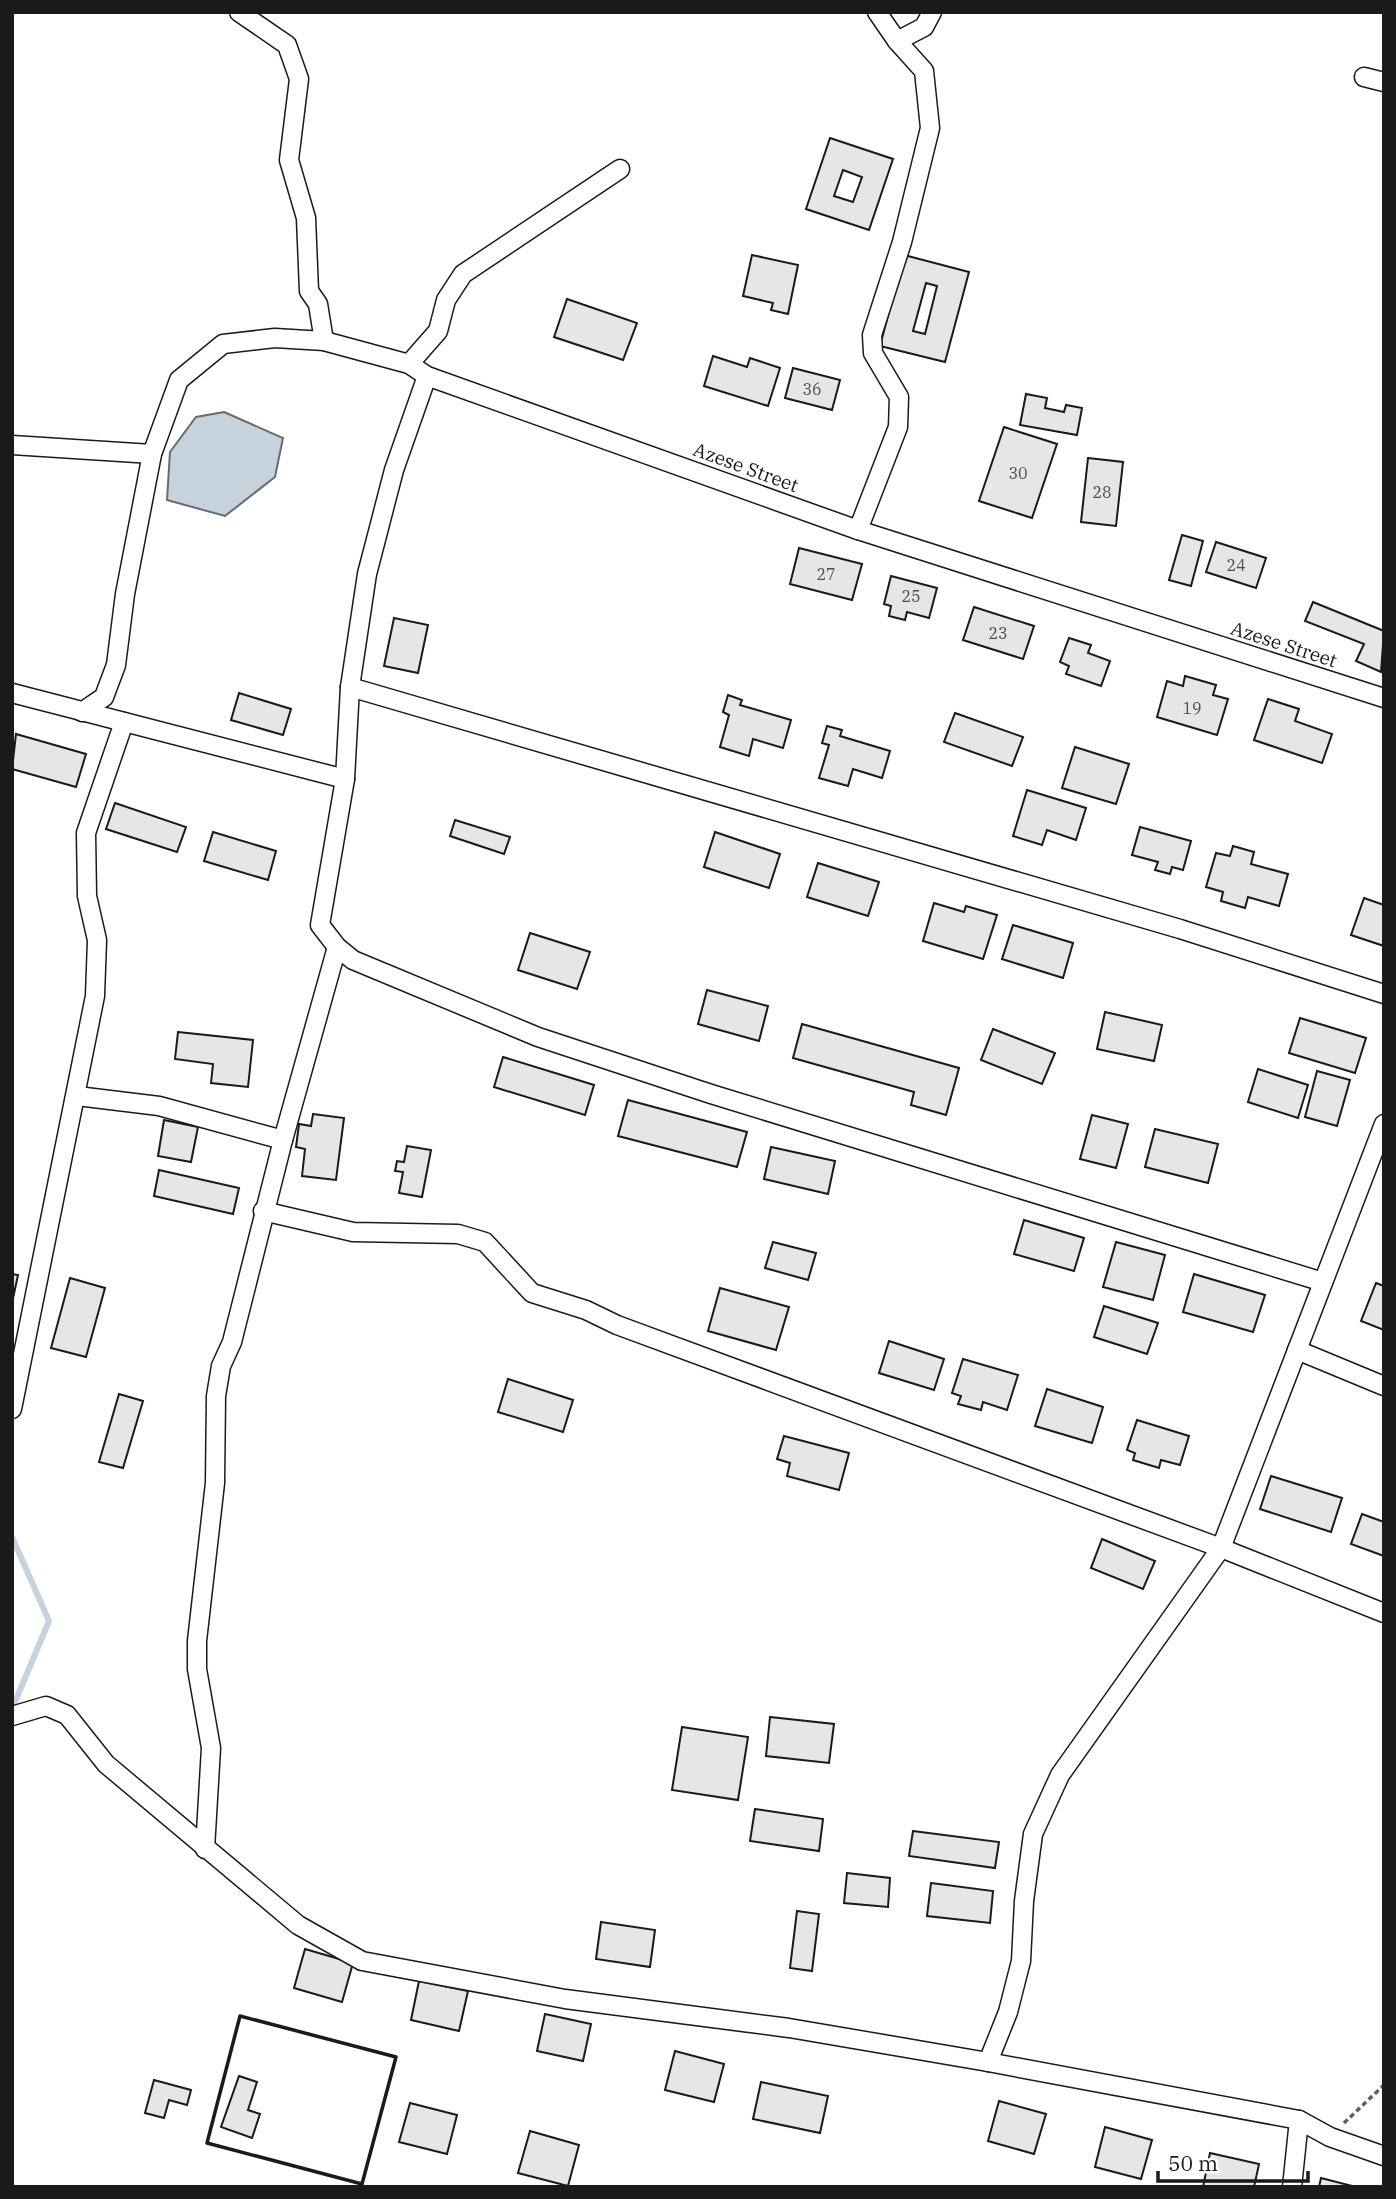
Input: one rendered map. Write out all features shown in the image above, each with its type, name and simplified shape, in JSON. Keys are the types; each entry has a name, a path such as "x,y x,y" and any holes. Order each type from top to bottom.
{"street":[{"path":"858,530 898,427 899,397 873,353 872,335 902,242 930,128 924,71 897,41 877,12"},
{"path":"897,41 924,27 932,12"},
{"path":"237,13 287,45 299,79 289,160 306,218 309,291 318,304 324,341"},
{"path":"1364,77 1384,82"},
{"path":"409,364 438,331 446,300 463,274 620,169"},
{"name":"Azese Street","path":"82,712 104,697 117,666 125,594 152,454 179,380 223,344 275,338 324,341 409,364 427,376 858,530 1384,698"},
{"path":"427,376 394,470 367,574 350,687 345,779 320,925 337,947 353,960 538,1037 711,1094 1323,1282"},
{"path":"12,445 152,454"},
{"path":"350,687 1180,929 1384,994"},
{"path":"12,693 345,779"},
{"path":"12,1409 95,996 97,951 87,896 86,833 124,722"},
{"path":"205,1849 211,1748 197,1669 197,1641 215,1483 216,1396 263,1211 337,947"},
{"path":"77,1096 159,1106 283,1140"},
{"path":"988,2062 1008,2012 1021,1961 1024,1901 1033,1834 1060,1776 1221,1548 1384,1124"},
{"path":"263,1211 353,1232 458,1234 485,1242 532,1293 586,1310 617,1325 1221,1548 1384,1614"},
{"path":"1297,1350 1384,1386"},
{"path":"12,1716 46,1706 67,1715 106,1764 205,1849 298,1925 362,1961 565,1999 789,2028 1299,2120 1330,2137 1384,2156"},
{"path":"1292,2187 1299,2120"}],"path":[{"path":"1330,2137 1384,2085"}],"shaded area":[{"path":"224,412 283,438 275,477 225,516 167,500 170,452 196,417"}],"building":[{"path":"830,138 893,159 869,230 806,209","holes":["843,170 862,177 853,202 834,196"]},
{"path":"752,255 798,265 788,314 771,310 773,303 743,296"},
{"path":"904,255 969,272 945,362 880,346","holes":["926,283 937,286 925,334 913,331"]},
{"path":"567,299 637,323 623,360 554,337"},
{"path":"713,356 747,367 750,358 780,368 768,406 704,386"},
{"path":"793,368 840,380 832,410 785,398"},
{"path":"1026,394 1047,398 1045,408 1064,412 1066,405 1082,408 1077,435 1020,425"},
{"path":"1004,427 1057,444 1032,518 979,501"},
{"path":"1088,458 1123,462 1116,526 1081,522"},
{"path":"1182,535 1203,541 1191,586 1169,580"},
{"path":"1216,542 1266,558 1256,588 1206,572"},
{"path":"799,548 862,564 852,600 790,584"},
{"path":"891,576 937,588 929,618 907,612 905,620 889,616 891,606 884,604"},
{"path":"1313,602 1384,631 1381,672 1356,661 1364,644 1305,621"},
{"path":"974,607 1034,626 1023,659 963,640"},
{"path":"394,618 428,625 418,673 384,666"},
{"path":"1069,638 1091,645 1088,653 1110,661 1101,686 1066,674 1069,666 1060,662"},
{"path":"1185,676 1216,685 1213,695 1228,699 1217,735 1157,717 1167,681 1183,686"},
{"path":"239,693 291,709 283,735 231,720"},
{"path":"728,695 742,700 740,705 791,720 783,748 753,739 749,756 720,747 729,715 723,712"},
{"path":"1268,699 1299,709 1295,721 1332,734 1322,763 1254,740"},
{"path":"955,713 1023,737 1012,766 944,742"},
{"path":"827,726 842,730 840,736 890,751 882,778 853,769 848,786 819,778 829,745 822,743"},
{"path":"16,734 86,754 76,787 12,769"},
{"path":"1075,747 1129,764 1116,804 1062,788"},
{"path":"1027,790 1086,808 1076,840 1047,830 1042,845 1013,836"},
{"path":"115,803 186,827 177,852 106,829"},
{"path":"455,820 510,837 504,854 450,836"},
{"path":"1140,827 1191,841 1183,870 1172,867 1170,874 1155,870 1158,862 1132,855"},
{"path":"213,832 276,851 268,880 204,861"},
{"path":"715,832 780,854 769,888 704,867"},
{"path":"1233,846 1254,852 1251,864 1288,874 1279,906 1248,897 1245,908 1221,901 1223,892 1206,887 1216,853 1230,856"},
{"path":"818,863 879,882 868,916 807,897"},
{"path":"1364,898 1384,905 1384,946 1351,935"},
{"path":"934,903 964,912 966,906 997,915 983,959 923,941"},
{"path":"1013,925 1073,943 1063,978 1002,959"},
{"path":"530,933 590,952 577,989 518,970"},
{"path":"707,990 768,1006 759,1041 698,1024"},
{"path":"1105,1012 1162,1025 1154,1061 1097,1049"},
{"path":"1300,1018 1366,1038 1355,1073 1289,1053"},
{"path":"802,1024 959,1068 946,1115 911,1105 914,1092 793,1058"},
{"path":"993,1029 1055,1053 1042,1084 981,1060"},
{"path":"178,1032 253,1040 248,1087 211,1083 213,1064 175,1059"},
{"path":"503,1057 594,1085 585,1115 494,1087"},
{"path":"1258,1069 1308,1085 1298,1118 1248,1102"},
{"path":"1317,1071 1350,1080 1337,1126 1305,1117"},
{"path":"628,1100 747,1132 737,1167 618,1136"},
{"path":"313,1114 344,1118 336,1180 302,1176 305,1149 296,1147 299,1124 311,1126"},
{"path":"1092,1115 1128,1124 1116,1168 1080,1159"},
{"path":"164,1120 198,1127 191,1162 158,1156"},
{"path":"1155,1129 1218,1144 1208,1183 1145,1167"},
{"path":"407,1146 431,1150 422,1197 399,1193 403,1172 395,1171 397,1161 404,1162"},
{"path":"771,1147 835,1161 828,1194 764,1179"},
{"path":"159,1170 239,1188 233,1214 154,1196"},
{"path":"1024,1220 1084,1238 1074,1271 1014,1254"},
{"path":"773,1242 816,1253 808,1280 765,1268"},
{"path":"1116,1242 1165,1255 1153,1300 1103,1287"},
{"path":"12,1274 18,1275 12,1303"},
{"path":"1194,1274 1265,1295 1253,1332 1183,1312"},
{"path":"70,1278 105,1288 86,1357 51,1348"},
{"path":"1376,1283 1384,1286 1384,1330 1361,1321"},
{"path":"720,1288 789,1307 776,1350 708,1331"},
{"path":"1104,1306 1158,1323 1147,1354 1094,1337"},
{"path":"889,1341 944,1359 934,1390 879,1373"},
{"path":"963,1359 1018,1375 1007,1410 983,1402 981,1410 958,1404 961,1396 952,1393"},
{"path":"508,1379 573,1400 563,1432 498,1412"},
{"path":"1047,1389 1103,1407 1092,1443 1035,1426"},
{"path":"119,1394 143,1401 123,1468 99,1462"},
{"path":"1137,1420 1189,1436 1180,1465 1161,1460 1159,1468 1133,1460 1135,1453 1127,1450"},
{"path":"784,1436 849,1453 839,1490 787,1476 790,1463 777,1459"},
{"path":"1271,1476 1342,1498 1331,1532 1260,1509"},
{"path":"1362,1514 1384,1522 1384,1556 1351,1544"},
{"path":"1102,1539 1155,1561 1143,1589 1091,1568"},
{"path":"770,1717 834,1724 829,1763 766,1756"},
{"path":"682,1727 748,1737 738,1800 672,1790"},
{"path":"755,1809 823,1819 819,1851 750,1841"},
{"path":"913,1831 999,1842 995,1868 909,1856"},
{"path":"847,1873 890,1878 888,1907 844,1903"},
{"path":"931,1883 993,1891 990,1923 927,1916"},
{"path":"797,1911 819,1914 812,1971 790,1968"},
{"path":"601,1922 655,1930 650,1967 596,1959"},
{"path":"305,1949 353,1963 342,2002 294,1988"},
{"path":"419,1981 468,1991 459,2031 411,2020"},
{"path":"545,2014 591,2024 583,2061 537,2051"},
{"path":"675,2051 724,2064 714,2102 665,2090"},
{"path":"239,2076 257,2082 248,2110 260,2114 252,2138 221,2127"},
{"path":"154,2080 191,2090 187,2105 169,2100 164,2118 145,2113"},
{"path":"761,2082 828,2096 820,2133 753,2119"},
{"path":"999,2101 1046,2114 1034,2154 988,2141"},
{"path":"410,2103 457,2115 447,2154 399,2142"},
{"path":"1105,2127 1152,2140 1141,2179 1095,2167"},
{"path":"530,2131 579,2145 568,2186 518,2173"},
{"path":"1210,2153 1259,2164 1254,2187 1203,2187"},
{"path":"1321,2178 1356,2187 1319,2187"}],"waterway":[{"path":"12,1537 49,1621 12,1709"}],"wall":[{"path":"240,2016 396,2057 362,2184 207,2143 240,2016"}]}
